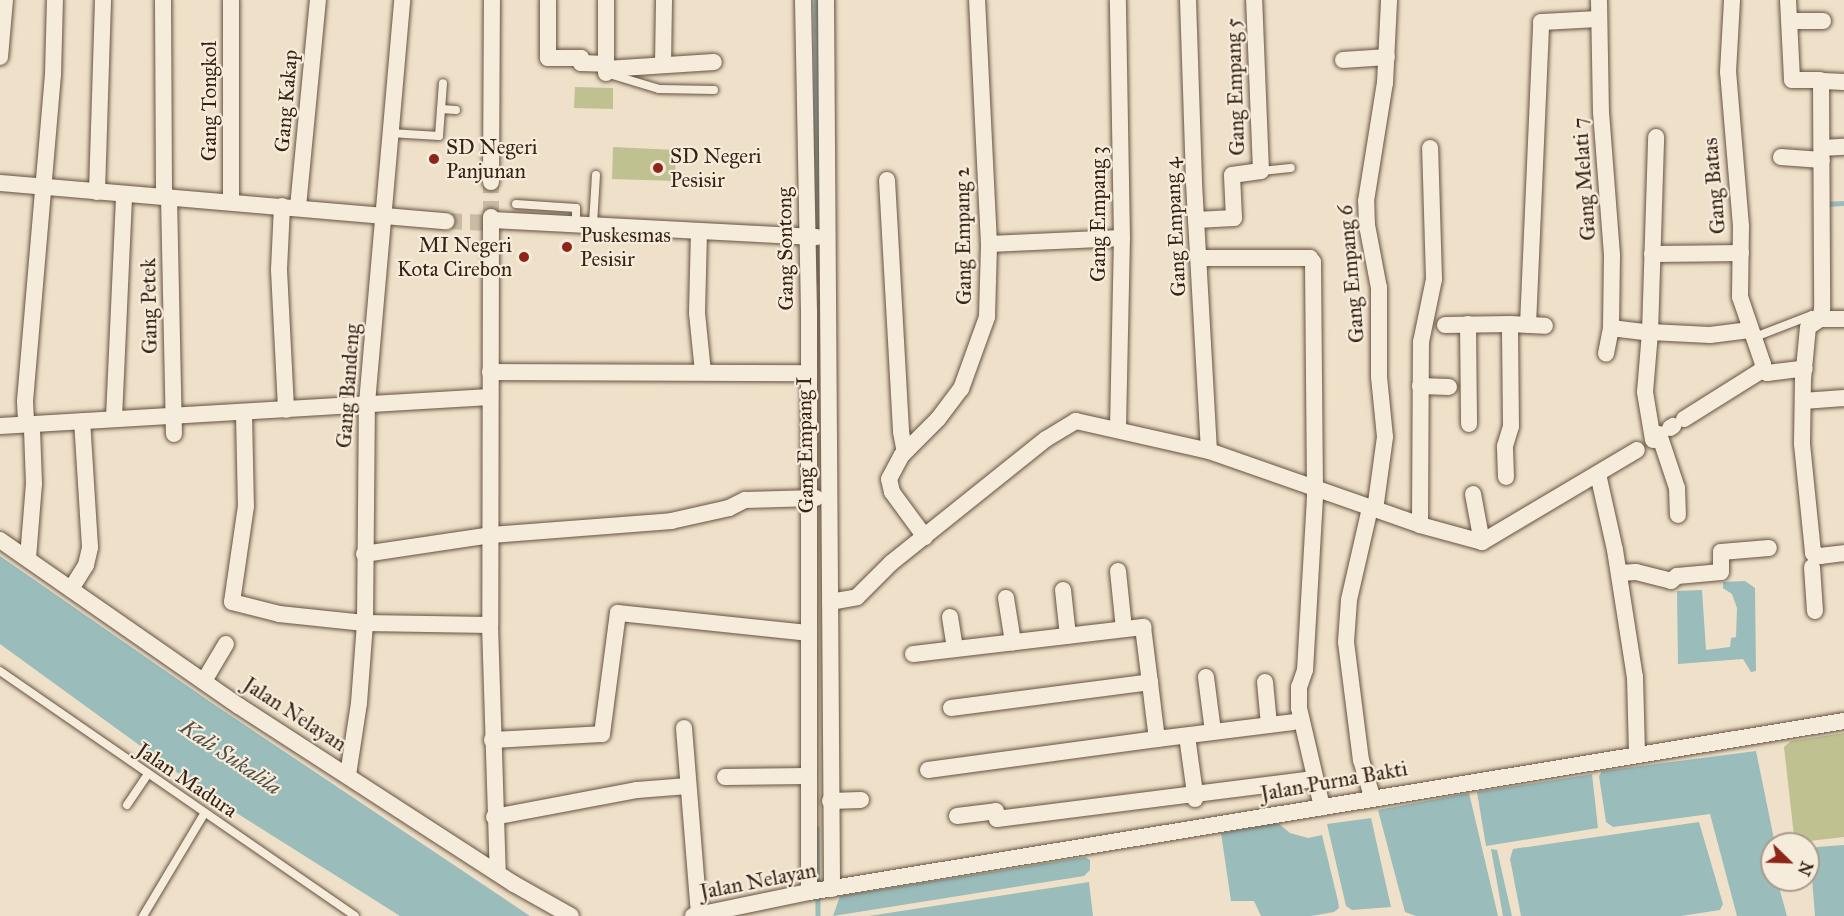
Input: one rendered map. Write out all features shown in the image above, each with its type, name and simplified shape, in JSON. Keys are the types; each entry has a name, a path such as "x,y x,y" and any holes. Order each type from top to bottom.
{"street":[{"path":"0,57 5,0"},
{"path":"28,558 34,484 30,424 26,421 25,401 43,188 55,0"},
{"path":"97,192 103,0"},
{"name":"Gang Petek","path":"163,0 166,197 174,434"},
{"name":"Gang Tongkol","path":"231,0 231,202"},
{"name":"Gang Kakap","path":"286,410 279,279 318,0"},
{"name":"Gang Bandeng","path":"348,775 359,703 365,623 367,403 402,0"},
{"path":"491,182 492,0"},
{"path":"549,0 548,58 581,58 581,63 606,69 714,62"},
{"path":"606,0 606,69"},
{"path":"663,65 664,0"},
{"name":"Gang Sontong","path":"803,0 818,237"},
{"name":"Gang Empang I","path":"820,891 817,626 830,602 817,498 815,367 826,0"},
{"name":"Gang Empang 2","path":"925,537 888,486 891,471 905,452 950,406 968,375 987,317 989,244 977,0"},
{"name":"Gang Empang 3","path":"1118,0 1122,238 1118,428"},
{"name":"Gang Empang 4","path":"1188,0 1196,220 1209,451"},
{"name":"Gang Empang 5","path":"1196,220 1234,218 1232,175 1261,171 1254,0"},
{"name":"Gang Empang 6","path":"1372,797 1361,760 1346,642 1349,600 1372,509 1384,437 1379,288 1367,225 1366,201 1387,57 1389,0"},
{"name":"Gang Melati 7","path":"1599,0 1612,255 1611,328 1606,354"},
{"name":"Gang Batas","path":"1732,0 1728,72 1741,253 1740,297 1762,367"},
{"path":"1788,0 1792,80 1844,82"},
{"path":"1528,325 1541,22 1599,19"},
{"path":"1790,21 1823,21"},
{"path":"1343,60 1387,57"},
{"path":"1815,611 1802,444 1805,368 1813,319 1822,154 1821,81"},
{"path":"1656,137 1650,332 1645,392 1677,488 1678,515"},
{"path":"1781,157 1822,154 1844,147"},
{"path":"1420,525 1420,386 1423,318 1434,279 1430,148"},
{"path":"887,180 905,452"},
{"path":"0,183 290,206 383,217 446,220"},
{"path":"114,418 124,194"},
{"path":"498,873 494,817 490,625 490,221 576,223 818,237"},
{"path":"699,231 697,313 703,372"},
{"path":"989,244 1122,238"},
{"path":"1652,254 1741,253"},
{"path":"1199,258 1313,260 1314,485 1305,670 1299,687 1299,708 1322,807"},
{"path":"1813,319 1844,319"},
{"path":"1468,324 1469,424"},
{"path":"1506,477 1505,446 1511,426 1510,324"},
{"path":"1445,325 1545,326"},
{"path":"1611,328 1650,332 1752,334"},
{"path":"490,372 703,372 815,367"},
{"path":"830,602 857,597 925,537 1067,424 1084,422 1118,428 1209,451 1314,485 1372,509 1420,525 1482,542 1598,474 1762,367 1767,373 1805,368"},
{"path":"1420,386 1449,387"},
{"path":"0,426 172,415 244,414 367,403 490,397"},
{"path":"1803,400 1844,398"},
{"path":"244,414 246,506 232,602 279,614 365,623 490,625"},
{"path":"71,589 86,565 90,547 82,421"},
{"path":"1598,474 1619,573 1635,676 1637,754"},
{"path":"1473,494 1482,542"},
{"path":"364,554 491,535 671,521 729,508 746,500 817,498 820,891"},
{"name":"Jalan Nelayan","path":"0,540 204,681 498,873 571,916"},
{"path":"1619,573 1636,572 1671,581 1677,576 1721,572 1721,552 1769,548"},
{"path":"1812,558 1844,553"},
{"path":"1118,571 1124,629"},
{"path":"1063,590 1068,636"},
{"path":"1006,598 1013,642"},
{"path":"492,740 602,734 618,612 817,626"},
{"path":"950,617 955,649"},
{"path":"913,654 1143,627 1156,739"},
{"path":"204,681 226,644"},
{"path":"1206,676 1213,732"},
{"path":"951,708 1150,682"},
{"path":"1265,682 1269,725"},
{"name":"Jalan Purna Bakti","path":"820,891 1372,797 1844,721"},
{"path":"928,770 1293,722"},
{"path":"684,728 696,916"},
{"path":"1187,736 1197,827"},
{"path":"726,777 819,789 861,800"},
{"path":"957,816 996,811 997,819 1195,800 1306,780"},
{"path":"494,817 637,790 688,786"},
{"name":"Jalan Nelayan","path":"696,916 820,891"}],"lane":[{"path":"606,69 659,89 714,90"},
{"path":"390,133 439,136 443,83"},
{"path":"441,109 456,110"},
{"path":"1261,171 1291,168"},
{"path":"593,224 596,175"},
{"path":"516,204 576,208 576,223"},
{"path":"1752,334 1813,319"},
{"name":"Jalan Madura","path":"0,671 147,775 355,916"},
{"path":"127,805 147,775"},
{"path":"143,916 204,814"}],"green space":[{"path":"575,87 613,88 613,109 574,108"},
{"path":"613,147 676,150 675,181 612,179"},
{"path":"1844,733 1844,837 1820,840 1820,832 1794,832 1784,747 1791,741"}],"water":[{"name":"Kali Sukalila","path":"0,556 212,703 530,916 400,916 208,795 0,644"},
{"path":"1745,581 1755,588 1756,671 1751,672 1743,659 1678,664 1677,591 1702,590 1706,650 1730,647 1731,638 1736,637 1737,608 1732,594 1723,588 1723,582"},
{"path":"1756,751 1773,832 1760,832 1760,892 1780,892 1787,916 1737,916 1710,814 1613,827 1606,822 1599,776 1602,771"},
{"path":"1592,774 1598,828 1486,846 1477,792"},
{"path":"1469,793 1498,916 1416,916 1405,912 1378,810"},
{"path":"1371,818 1391,907 1352,910 1346,906 1327,824"},
{"path":"1699,822 1723,904 1720,910 1681,916 1521,916 1510,859 1513,849"},
{"path":"1278,823 1290,833 1308,838 1322,835 1338,901 1339,908 1334,912 1311,916 1261,916 1254,901 1231,901 1221,833"},
{"path":"1844,845 1844,916 1815,916 1813,892 1820,892 1820,847"},
{"path":"1491,849 1497,850 1512,916 1503,916"},
{"path":"1085,857 1090,860 1090,870 1084,876 833,916 840,896"},
{"path":"1089,882 1093,916 869,916 1070,885"}],"waterway":[{"path":"816,0 817,282"},
{"path":"1825,204 1844,203"},
{"path":"817,828 818,916"}],"tunnel":[{"path":"491,182 491,217"},
{"path":"446,221 489,223"}],"place":[{"name":"SD Negeri Panjunan","path":"434,159"},
{"name":"SD Negeri Pesisir","path":"658,168"},
{"name":"Puskesmas Pesisir","path":"567,247"},
{"name":"MI Negeri Kota Cirebon","path":"524,257"}]}
